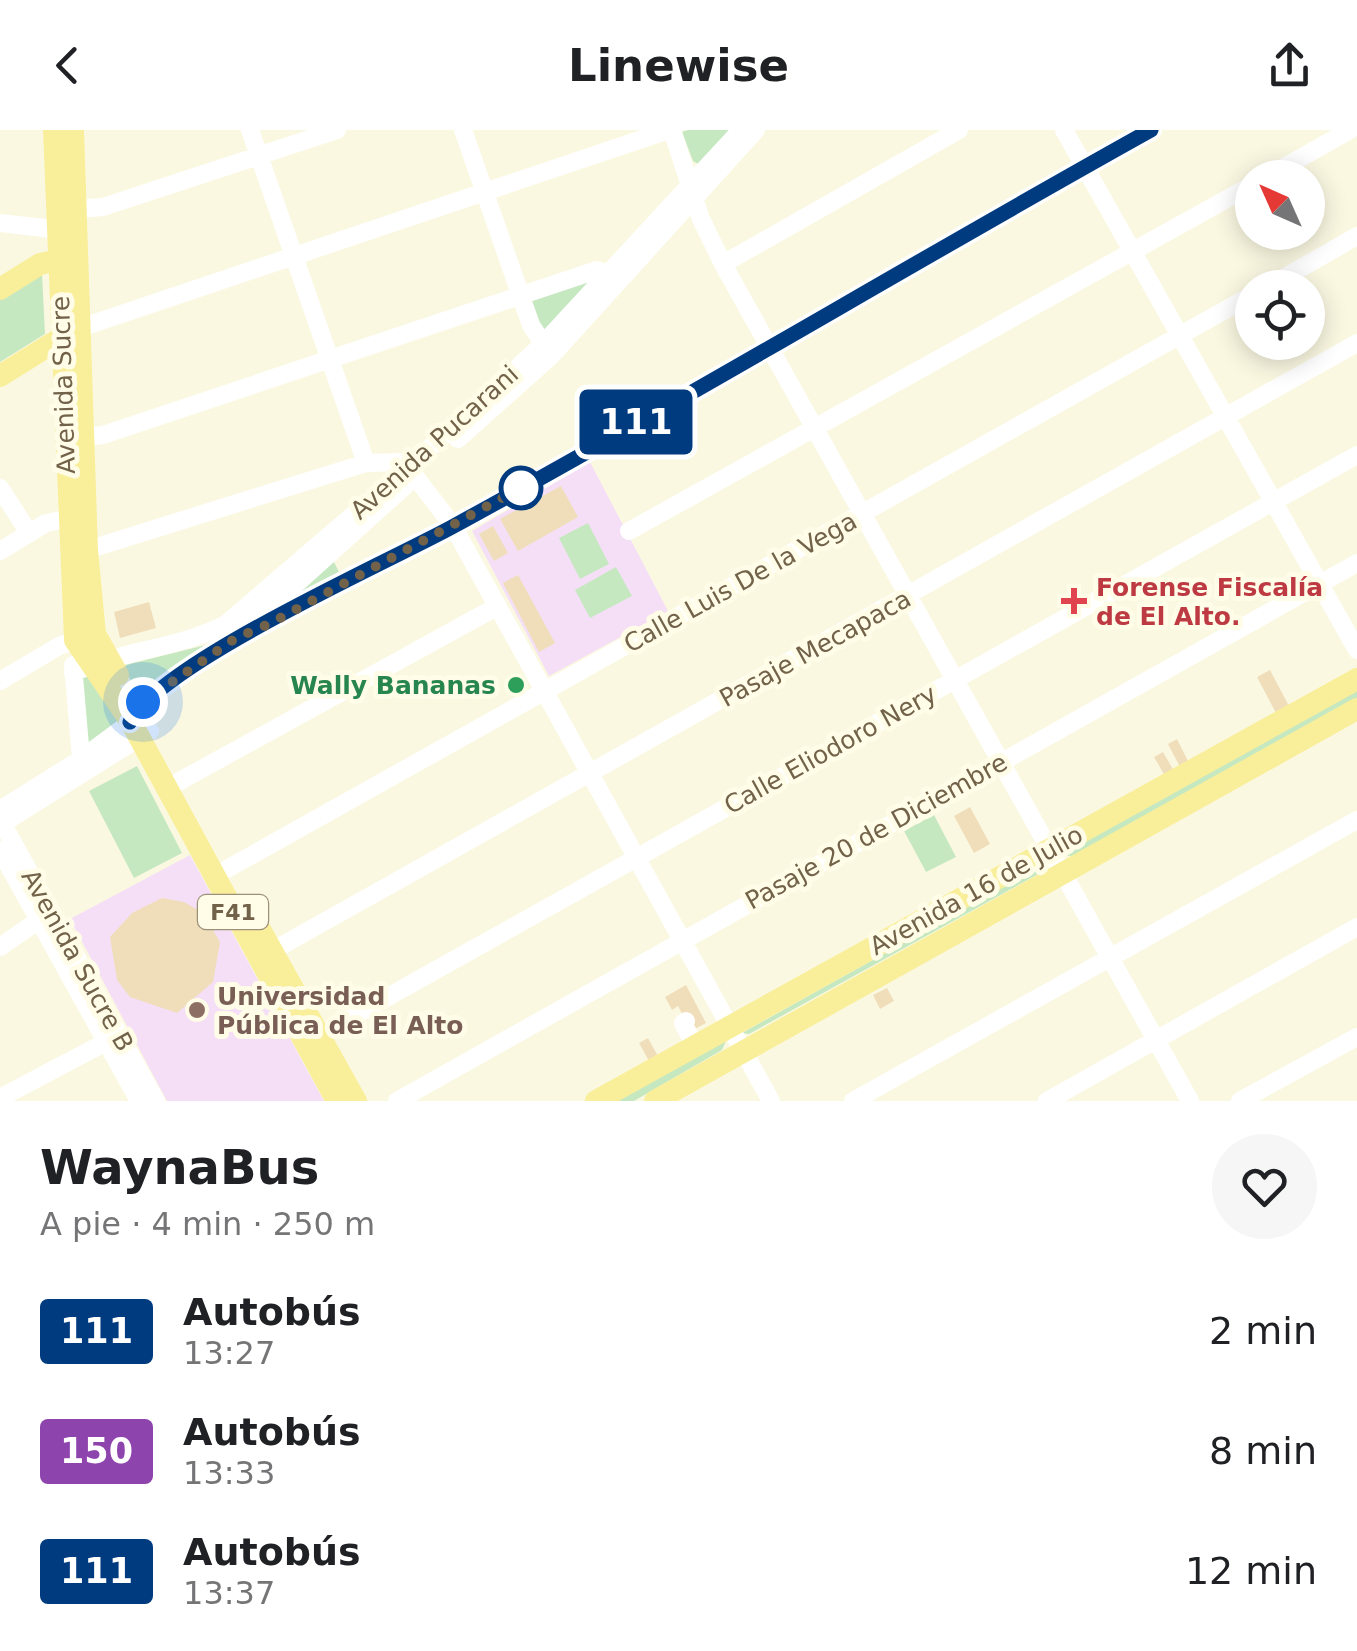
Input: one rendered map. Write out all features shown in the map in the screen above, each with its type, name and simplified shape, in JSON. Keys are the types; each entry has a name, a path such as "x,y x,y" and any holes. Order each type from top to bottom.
{"main road":[{"name":"Avenida Sucre","path":"54,130 69,224"},
{"name":"Avenida Sucre","path":"73,130 68,257 67,519 85,637"},
{"path":"0,289 68,257"},
{"name":"Avenida Sucre","path":"70,333 83,437 85,637"},
{"path":"0,376 70,333"},
{"name":"F41","path":"85,637 92,665 178,782 272,952 336,1101"},
{"name":"Avenida 16 de Julio","path":"596,1101 1357,679"},
{"name":"Avenida 16 de Julio","path":"655,1101 1357,709"},
{"name":"F41","path":"139,725 311,1039 356,1101"}],"street":[{"path":"250,130 366,462"},
{"path":"0,223 69,224 102,207 337,130"},
{"path":"463,130 520,296 547,350"},
{"path":"70,333 670,130 722,264 1190,1101"},
{"name":"Avenida Pucarani","path":"92,665 231,631 547,350 741,130"},
{"name":"Avenida Pucarani","path":"547,350 606,274 756,130"},
{"path":"722,264 959,130"},
{"path":"1064,130 1357,650"},
{"path":"1,819 139,725 231,631 453,526 1151,130"},
{"path":"1297,160 1350,130"},
{"path":"628,531 1235,194"},
{"path":"1298,270 1357,236"},
{"path":"83,437 104,436 597,270 606,274"},
{"name":"Calle Luis De la Vega","path":"226,869 1235,305"},
{"name":"Pasaje Mecapaca","path":"272,952 1357,344"},
{"name":"Calle Eliodoro Nery","path":"311,1039 1357,456"},
{"path":"87,550 366,462 396,459 413,472 453,526 544,689 681,938 701,1013"},
{"path":"0,488 29,532"},
{"path":"0,551 46,523 67,519"},
{"name":"Pasaje 20 de Diciembre","path":"397,1101 681,938 1357,563"},
{"path":"178,782 498,606"},
{"path":"0,681 85,637"},
{"path":"82,766 92,665"},
{"name":"Avenida Sucre B","path":"1,819 156,1101"},
{"path":"852,1101 1357,820"},
{"name":"Avenida Sucre B","path":"0,850 139,1101"},
{"path":"0,946 39,920"},
{"path":"1047,1101 1357,927"},
{"path":"701,1013 730,1026 772,1101"},
{"path":"695,1046 683,1023 701,1013"},
{"path":"1240,1101 1357,1037"},
{"path":"0,1098 106,1042"}],"shaded area":[{"path":"590,462 668,611 549,676 472,531"},
{"name":"Universidad Pública de El Alto","path":"190,855 324,1101 167,1101 70,919"}],"green space":[{"path":"733,130 700,165 693,161 682,132"},
{"path":"42,274 45,334 0,362 0,297"},
{"path":"591,280 546,332 542,329 532,301"},
{"path":"588,523 609,564 580,579 559,538"},
{"path":"332,558 342,578 263,624"},
{"path":"616,567 632,596 590,618 575,590"},
{"path":"218,642 140,693 124,670 125,665"},
{"path":"88,674 119,720 86,745 81,677"},
{"path":"1357,684 1357,702 1075,857 1066,855 1064,849"},
{"path":"137,766 182,853 134,878 89,791"},
{"path":"934,815 956,857 926,872 904,831"},
{"path":"1041,866 1040,873 749,1034 742,1033"},
{"path":"726,1041 722,1050 634,1101 601,1101"}],"building":[{"path":"561,486 578,517 518,551 500,519"},
{"path":"493,526 508,553 494,561 479,534"},
{"path":"518,575 555,643 539,652 503,583"},
{"path":"149,602 156,628 120,638 114,612"},
{"path":"1270,670 1289,706 1276,713 1257,677"},
{"path":"1177,739 1189,763 1180,767 1168,744"},
{"path":"1163,752 1174,771 1165,776 1154,757"},
{"path":"970,807 990,844 974,853 954,816"},
{"path":"162,898 184,902 203,913 220,942 213,982 177,1013 130,997 117,980 110,937 132,913"},
{"path":"686,985 706,1023 691,1031 678,1006 672,1010 665,997"},
{"path":"887,988 894,1001 880,1009 873,995"},
{"path":"648,1038 659,1058 650,1063 639,1043"}],"bus line":[{"name":"111","path":"130,722 143,702 236,638 453,526 1151,130"}],"place":[{"name":"Forense Fiscalía de El Alto.","path":"1074,601"},
{"name":"Wally Bananas","path":"516,685"},
{"name":"Universidad Pública de El Alto","path":"197,1010"}],"route":[{"path":"143,702 236,638 521,488"}]}
